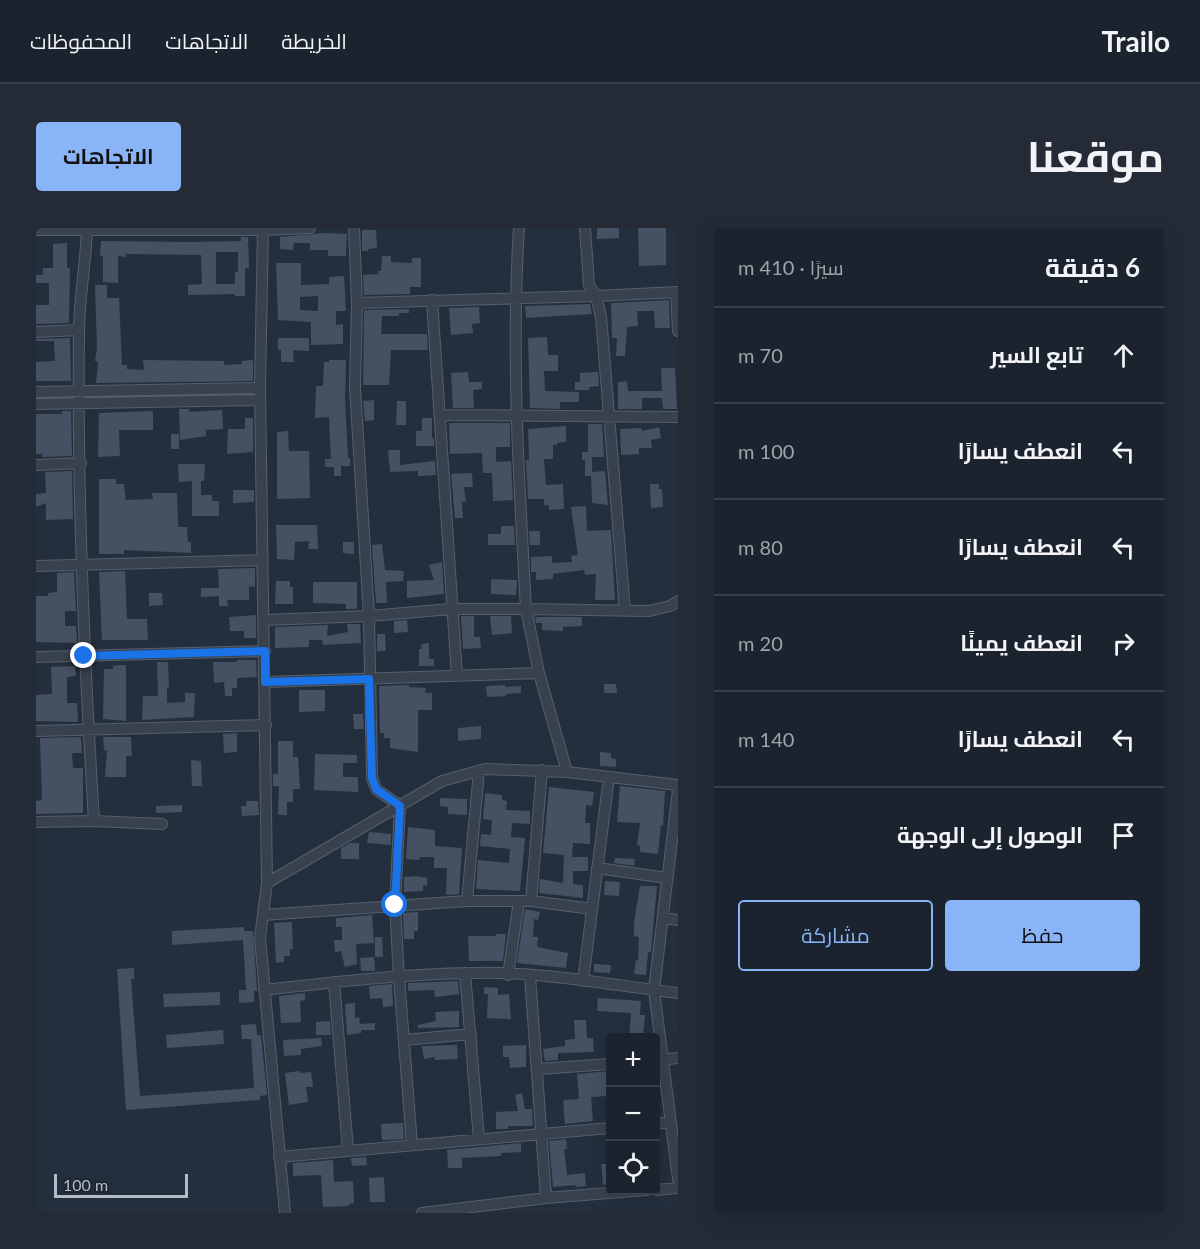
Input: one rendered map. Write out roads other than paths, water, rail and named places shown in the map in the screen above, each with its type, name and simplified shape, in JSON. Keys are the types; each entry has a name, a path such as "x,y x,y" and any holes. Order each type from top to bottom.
{"street":[{"path":"36,230 310,228"},
{"path":"354,228 357,303 356,387 369,616 372,778 376,789 400,806"},
{"path":"519,228 514,299 516,416 526,609 539,673 567,772"},
{"path":"585,228 588,285 596,296 602,316 626,611"},
{"path":"87,229 79,330 84,656 94,821"},
{"path":"263,229 260,400 267,883 260,938 285,1213"},
{"path":"357,303 677,292 678,331"},
{"path":"432,300 457,676"},
{"path":"36,332 79,330"},
{"path":"36,392 260,388"},
{"path":"36,404 260,400"},
{"path":"439,415 678,417"},
{"path":"36,465 81,463"},
{"path":"36,566 263,560"},
{"path":"264,620 369,616 451,609 649,611 670,606 678,600"},
{"path":"36,657 265,651"},
{"path":"265,682 539,673"},
{"path":"36,731 266,725"},
{"path":"267,883 442,781 485,769 542,770 678,784"},
{"path":"531,901 542,770"},
{"path":"467,902 478,771"},
{"path":"583,981 609,777"},
{"path":"657,1033 654,990 667,878 674,847 678,790"},
{"path":"400,806 395,905 412,1145"},
{"path":"36,822 94,821 162,824"},
{"path":"597,868 667,878"},
{"path":"263,915 395,905 519,901 592,909"},
{"path":"508,975 519,901"},
{"path":"663,918 678,920"},
{"path":"264,990 334,982 465,973 530,976 678,993"},
{"path":"465,973 479,1139"},
{"path":"530,976 546,1198"},
{"path":"334,982 348,1150"},
{"path":"404,1040 471,1034"},
{"path":"660,1060 678,1058"},
{"path":"538,1069 606,1064"},
{"path":"660,1066 678,1179"},
{"path":"660,1123 670,1122"},
{"path":"279,1157 606,1128"},
{"path":"660,1190 678,1188"},
{"path":"422,1213 546,1198 606,1194"}]}
